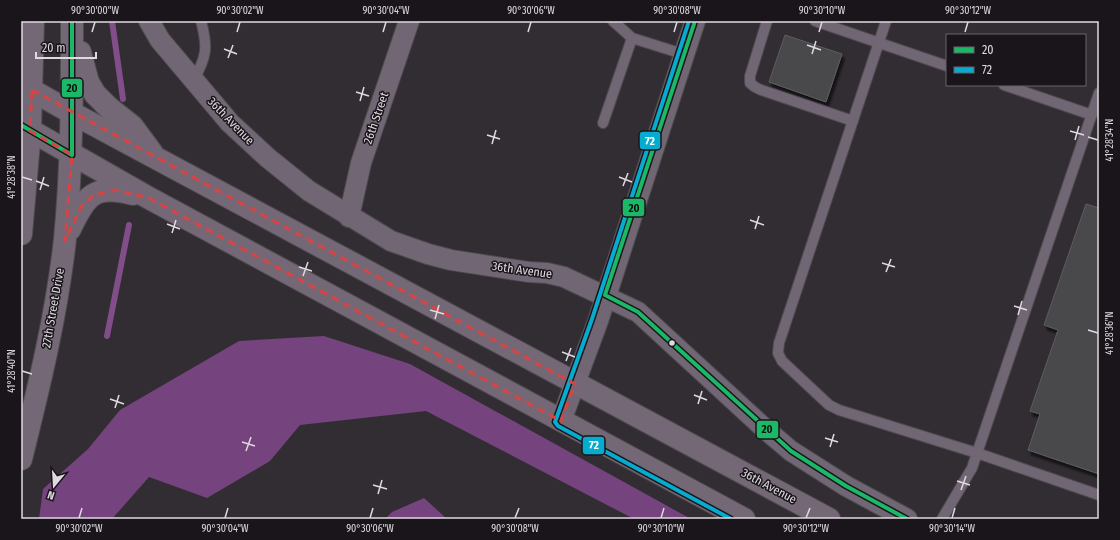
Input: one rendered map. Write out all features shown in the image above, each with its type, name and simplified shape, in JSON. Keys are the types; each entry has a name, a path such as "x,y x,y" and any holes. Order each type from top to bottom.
{"main road":[{"path":"21,234 26,128 26,87 33,21"},
{"path":"72,21 88,82 95,94 108,107 132,126 155,157"},
{"name":"27th Street Drive","path":"21,459 36,401 50,331 65,241 72,155 72,21"},
{"name":"36th Avenue","path":"26,87 575,384 830,519"},
{"path":"26,128 149,198 744,519"},
{"path":"65,241 81,206 87,199 94,195 104,191 116,190 149,198"}],"street":[{"name":"36th Avenue","path":"150,21 160,40 193,81 230,123 268,158 309,191 349,217 391,241 428,254 513,270 547,273 564,277 605,295 638,312 791,451 846,486 908,519"},
{"name":"26th Street","path":"349,217 361,163 409,21"},
{"path":"561,421 605,295 694,21"}],"lane":[{"path":"193,81 202,66 207,42 201,21"},
{"path":"613,21 632,38 683,54"},
{"path":"767,21 750,76 750,83 761,90 853,121"},
{"path":"815,21 946,66"},
{"path":"886,21 779,343 778,353 782,361 808,386 829,405 839,410 977,453 1099,495"},
{"path":"604,123 632,38"},
{"path":"1007,86 1092,115"},
{"path":"942,519 972,468 1099,93"}],"highlighted area":[{"path":"32,90 575,384 561,421 149,198 116,190 94,195 81,207 65,241 72,155 30,131"}],"shaded area":[{"path":"324,336 410,364 691,519 634,519 426,411 300,425 270,461 207,498 149,477 112,519 39,519 43,489 88,449 120,410 239,341"},
{"path":"424,498 447,519 385,519 392,512"}],"building":[{"path":"785,35 842,54 826,102 769,82"},
{"path":"1086,204 1099,208 1099,474 1028,450 1040,414 1030,411 1058,330 1044,325"}],"waterway":[{"path":"112,21 123,99"},
{"path":"107,336 129,225"}],"transit line":[{"name":"20","path":"72,21 72,155"},
{"name":"72","path":"689,21 592,319 555,422 558,426 731,519"},
{"name":"20","path":"695,21 605,295 638,312 791,451 846,486 907,519"},
{"name":"20","path":"21,125 72,155"}]}
